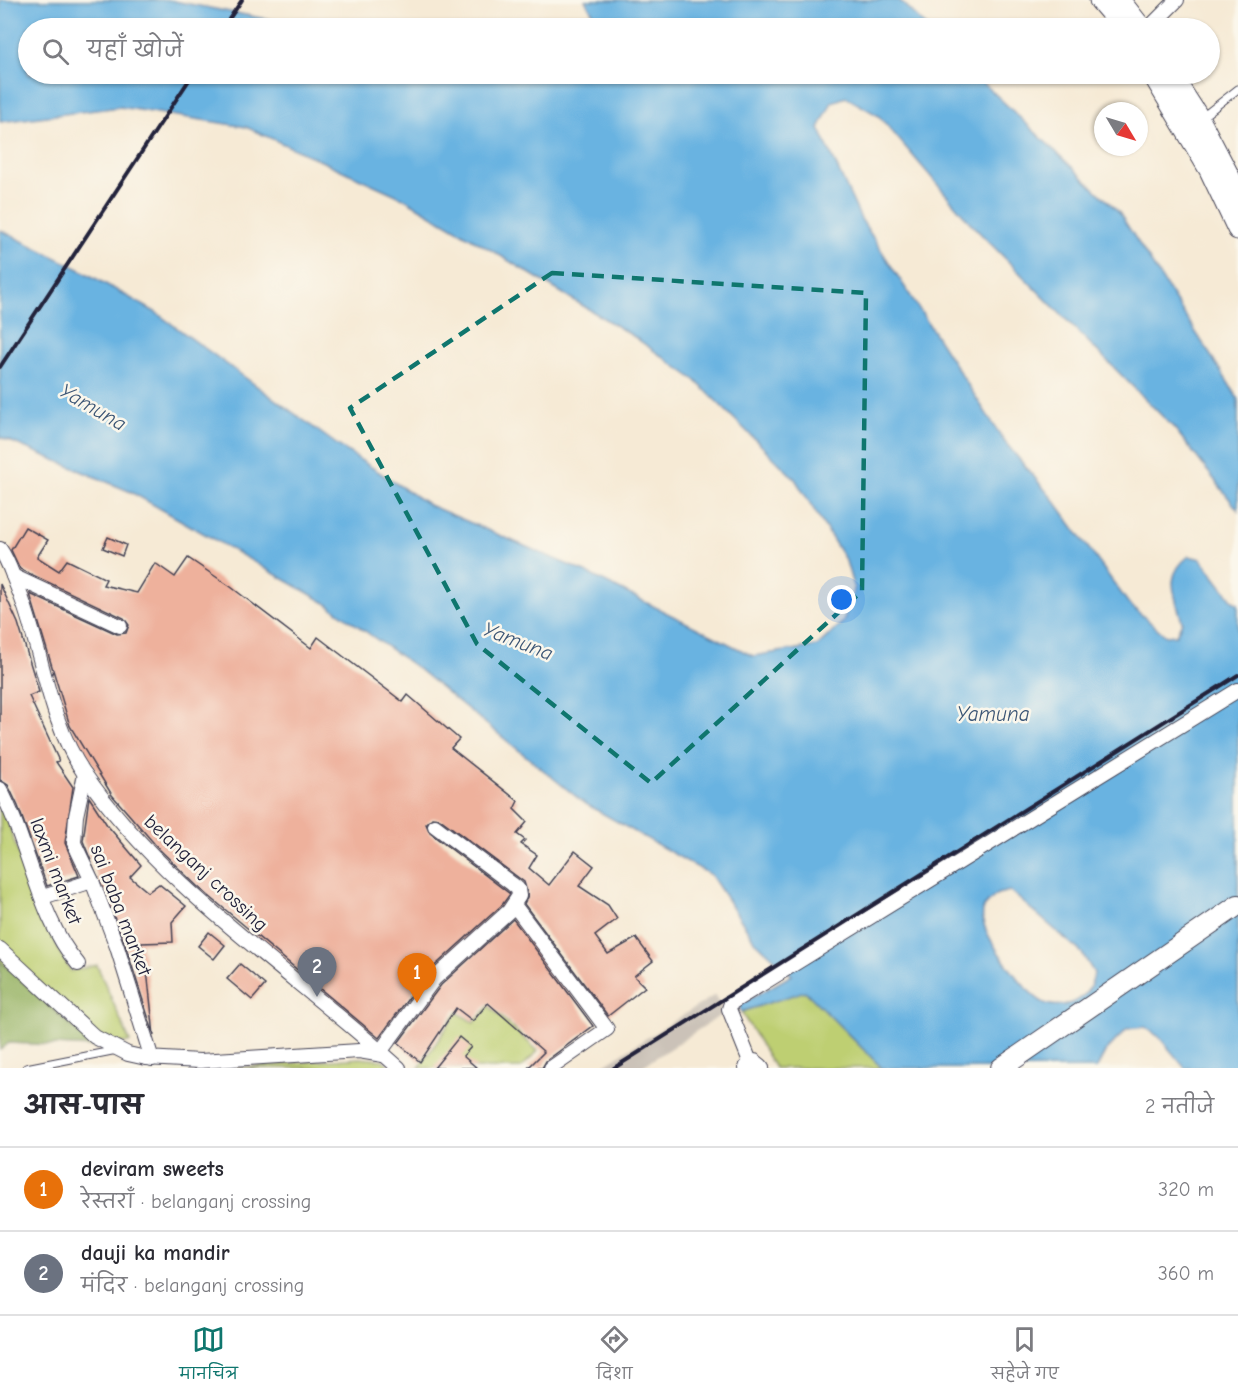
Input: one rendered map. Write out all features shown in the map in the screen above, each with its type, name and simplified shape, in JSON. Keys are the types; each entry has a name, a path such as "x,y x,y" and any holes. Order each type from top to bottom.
{"main road":[{"path":"1100,0 1115,18"},
{"path":"1119,0 1133,18"},
{"path":"1161,84 1193,123 1238,194"},
{"path":"1175,84 1238,229"},
{"path":"1001,1068 1238,905"}],"street":[{"path":"1159,18 1177,0"},
{"name":"belanganj crossing","path":"0,549 26,606 53,711 67,745 85,774 116,814 156,859 399,1068"},
{"path":"13,576 120,626"},
{"path":"753,1067 729,1009 731,1004 1238,690"},
{"name":"sai baba market","path":"85,774 76,816 74,843 92,881 117,948 152,1059"},
{"name":"laxmi market","path":"0,789 12,811 43,897 66,950 78,964"},
{"path":"0,949 95,1037 117,1050 152,1059 200,1061 358,1051 383,1054 434,979 514,905 519,896 518,889 435,826"},
{"path":"43,897 92,881"},
{"path":"514,905 607,1029 551,1068"}],"lane":[{"path":"1193,123 1238,89"},
{"path":"26,1068 117,1050"}],"highlighted area":[{"path":"552,273 866,293 862,591 651,783 477,644 350,408"}],"shaded area":[{"path":"715,995 724,1013 640,1068 599,1068"}],"green space":[{"path":"0,798 24,871 61,955 71,971 97,965 130,1042 93,1047 0,961"},
{"path":"0,961 93,1047 9,1043 0,1050"},
{"path":"805,991 882,1068 775,1068 741,1012"},
{"path":"489,1006 538,1051 521,1068 419,1068 457,1012 474,1023"},
{"path":"360,1058 383,1060 391,1068 232,1068"}],"water":[{"name":"Yamuna","path":"0,0 169,0 261,18 18,18 18,84 985,84 1118,211 1238,399 1238,510 1175,429 973,226 879,116 846,97 832,102 819,128 861,219 1004,441 1056,503 1129,604 1166,636 1176,635 1182,622 1174,594 1174,578 1181,563 1189,556 1201,559 1234,602 1238,603 1238,1068 1185,1068 1159,1037 1145,1027 1127,1029 1105,1052 1097,1068 882,1068 805,991 741,1012 739,1005 792,975 754,940 711,875 584,803 417,668 324,602 131,492 0,437 0,230 79,269 155,312 339,446 429,505 585,572 753,656 817,646 843,622 854,589 846,561 795,479 695,380 633,336 403,198 246,127 120,107 0,122","holes":["1010,891 1082,953 1094,973 1088,990 1078,1000 1064,1005 1047,1004 1029,991 1000,955 986,930 983,921 983,907 997,894"]},
{"path":"585,0 899,0 918,18 596,18"}],"building":[{"path":"25,527 48,540 37,557 59,571 67,560 106,579 103,585 137,593 155,563 175,577 188,558 231,587 311,648 318,637 403,702 408,695 459,739 451,748 518,801 514,809 527,822 517,834 525,840 521,844 537,855 529,868 549,885 575,851 594,866 579,886 608,905 617,919 595,936 608,954 636,938 653,961 634,976 645,987 608,1016 524,904 528,895 524,882 440,819 432,818 426,824 430,833 510,894 502,905 427,973 379,1038 197,886 159,849 112,795 70,726 30,594 117,634 126,633 129,625 124,618 20,569 11,550"},
{"path":"108,537 126,545 122,556 103,548"},
{"path":"0,584 18,623 39,692 29,696 59,761 56,762 73,787 65,843 79,876 47,886 18,806 8,785 0,780"},
{"path":"89,797 107,825 141,865 130,877 148,892 159,884 186,906 172,922 173,942 141,943 148,979 154,1035 125,944 83,841"},
{"path":"513,919 593,1026 546,1061 542,1068 528,1068 544,1052 488,1003 473,1021 456,1008 420,1062 398,1043 441,985"},
{"path":"209,932 225,945 214,959 198,946"},
{"path":"240,964 265,985 252,1000 227,979"},
{"path":"459,1037 471,1047 463,1056 477,1068 434,1068"}],"railway":[{"path":"230,18 242,0"},
{"path":"0,367 186,84"},
{"path":"614,1068 1238,675"}],"place":[{"name":"dauji ka mandir","path":"317,997"},
{"name":"deviram sweets","path":"417,1003"}]}
